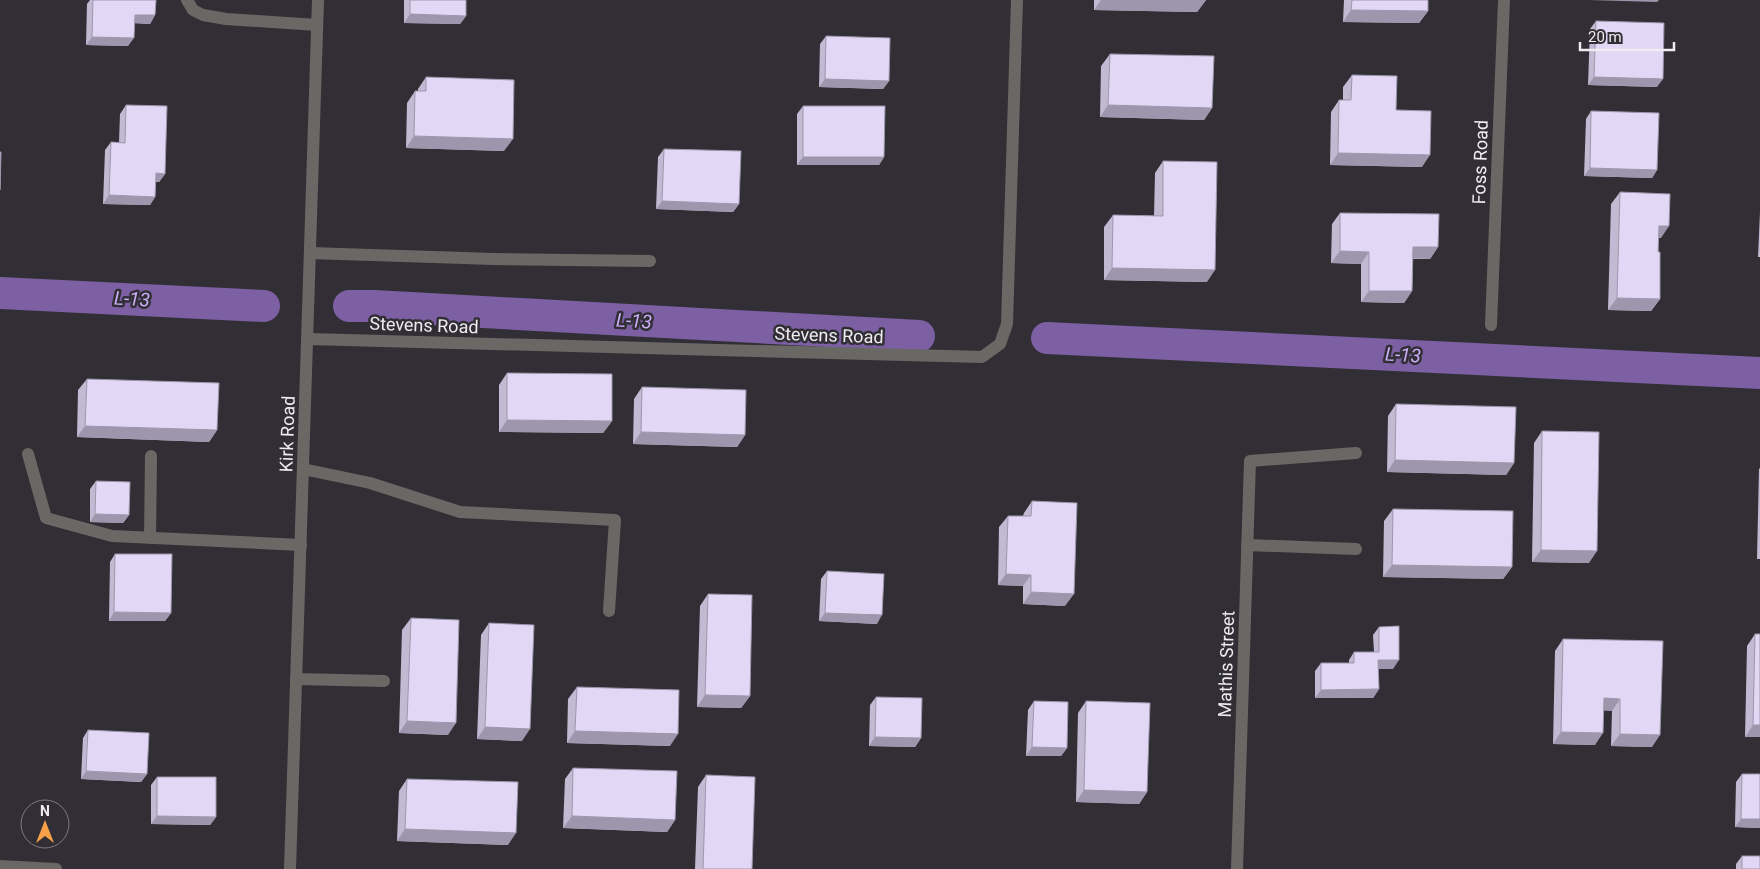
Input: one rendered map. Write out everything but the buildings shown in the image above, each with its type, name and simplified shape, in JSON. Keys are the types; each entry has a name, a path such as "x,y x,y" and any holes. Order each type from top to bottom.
{"street":[{"path":"187,0 193,10 202,15 317,25"},
{"name":"Kirk Road","path":"290,869 318,0"},
{"name":"Stevens Road","path":"308,339 982,357 1000,344 1007,324 1017,0"},
{"name":"Foss Road","path":"1491,325 1504,0"},
{"path":"310,253 476,259 650,261"},
{"name":"Mathis Street","path":"1237,869 1250,461 1356,453"},
{"path":"28,454 46,518 112,536 301,544"},
{"path":"150,538 151,456"},
{"path":"303,469 370,483 460,512 615,520 609,611"},
{"path":"1247,544 1356,549"},
{"path":"296,679 384,681"},
{"path":"0,866 56,869"}],"waterway":[{"name":"L-13","path":"0,293 264,306"},
{"name":"L-13","path":"349,306 919,336"},
{"name":"L-13","path":"1047,338 1760,373"}]}
